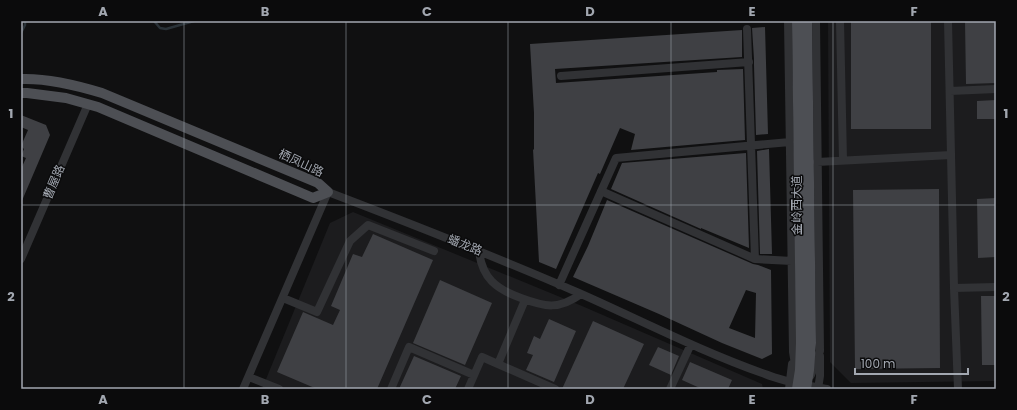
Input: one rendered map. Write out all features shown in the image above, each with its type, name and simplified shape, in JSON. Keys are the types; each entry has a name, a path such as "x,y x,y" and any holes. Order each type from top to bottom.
{"main road":[{"name":"金岭西大道","path":"797,21 801,343 799,387"},
{"name":"金岭西大道","path":"799,387 809,370 810,343 807,21"},
{"name":"栖凤山路","path":"21,79 30,78 71,84 102,93 318,183 328,192 313,198 98,107 66,98 27,92 21,93"}],"street":[{"path":"788,21 793,352 799,387"},
{"path":"799,387 821,388 816,21"},
{"path":"840,21 843,160"},
{"path":"948,21 954,288 958,389"},
{"path":"748,30 755,259"},
{"path":"561,76 749,62"},
{"path":"950,90 996,90"},
{"name":"曹屋路","path":"21,259 88,104"},
{"path":"559,285 616,158 790,142"},
{"path":"817,162 951,155"},
{"path":"601,191 755,259 792,261"},
{"path":"243,389 328,192"},
{"name":"蟠龙路","path":"328,192 479,251 581,294 691,344 799,387"},
{"path":"283,298 317,312 350,241 368,225 434,251"},
{"path":"479,251 484,270 491,281 507,293 539,304 553,306 568,302 581,294"},
{"path":"954,288 996,286"},
{"path":"498,364 525,300"},
{"path":"670,389 691,344"},
{"path":"391,389 408,347 474,375"},
{"path":"799,387 820,351"},
{"path":"468,389 482,357 555,389"},
{"path":"249,377 279,389"}],"shaded area":[{"path":"828,21 996,21 996,381 851,383 830,362"},
{"path":"353,212 582,306 762,384 763,389 262,389 330,223"}],"building":[{"path":"851,21 931,21 931,129 851,129"},
{"path":"965,21 996,21 996,83 966,84"},
{"path":"765,27 768,134 756,135 752,28"},
{"path":"742,30 742,57 555,69 556,83 743,69 745,140 631,150 635,134 620,128 600,174 598,173 556,269 539,262 533,149 534,150 534,113 530,44"},
{"path":"996,100 996,119 977,119 977,101"},
{"path":"21,115 46,125 50,135 21,203 21,169 26,158 21,156 24,149 21,146 28,130 21,127"},
{"path":"769,149 772,254 760,254 757,151"},
{"path":"746,153 749,248 701,229 611,189 622,163"},
{"path":"939,189 940,368 855,369 853,190"},
{"path":"996,198 996,257 978,258 977,199"},
{"path":"607,200 753,264 771,270 772,354 762,359 722,343 573,277","holes":["746,290 756,293 755,338 729,328"]},
{"path":"373,234 433,260 377,389 317,389 277,372 303,312 333,325 340,310 331,306 353,254 362,257"},
{"path":"440,280 492,303 465,365 413,343"},
{"path":"981,296 996,296 996,365 982,365"},
{"path":"549,319 576,331 554,382 526,370 533,355 527,353 534,336 540,339"},
{"path":"593,321 644,344 623,389 562,389"},
{"path":"658,347 679,356 671,375 649,365"},
{"path":"414,356 461,376 455,389 399,389"},
{"path":"690,362 732,380 728,389 702,389 682,380"}],"waterway":[{"path":"21,33 25,25 25,21"},
{"path":"154,21 160,28 166,29 194,21"}]}
